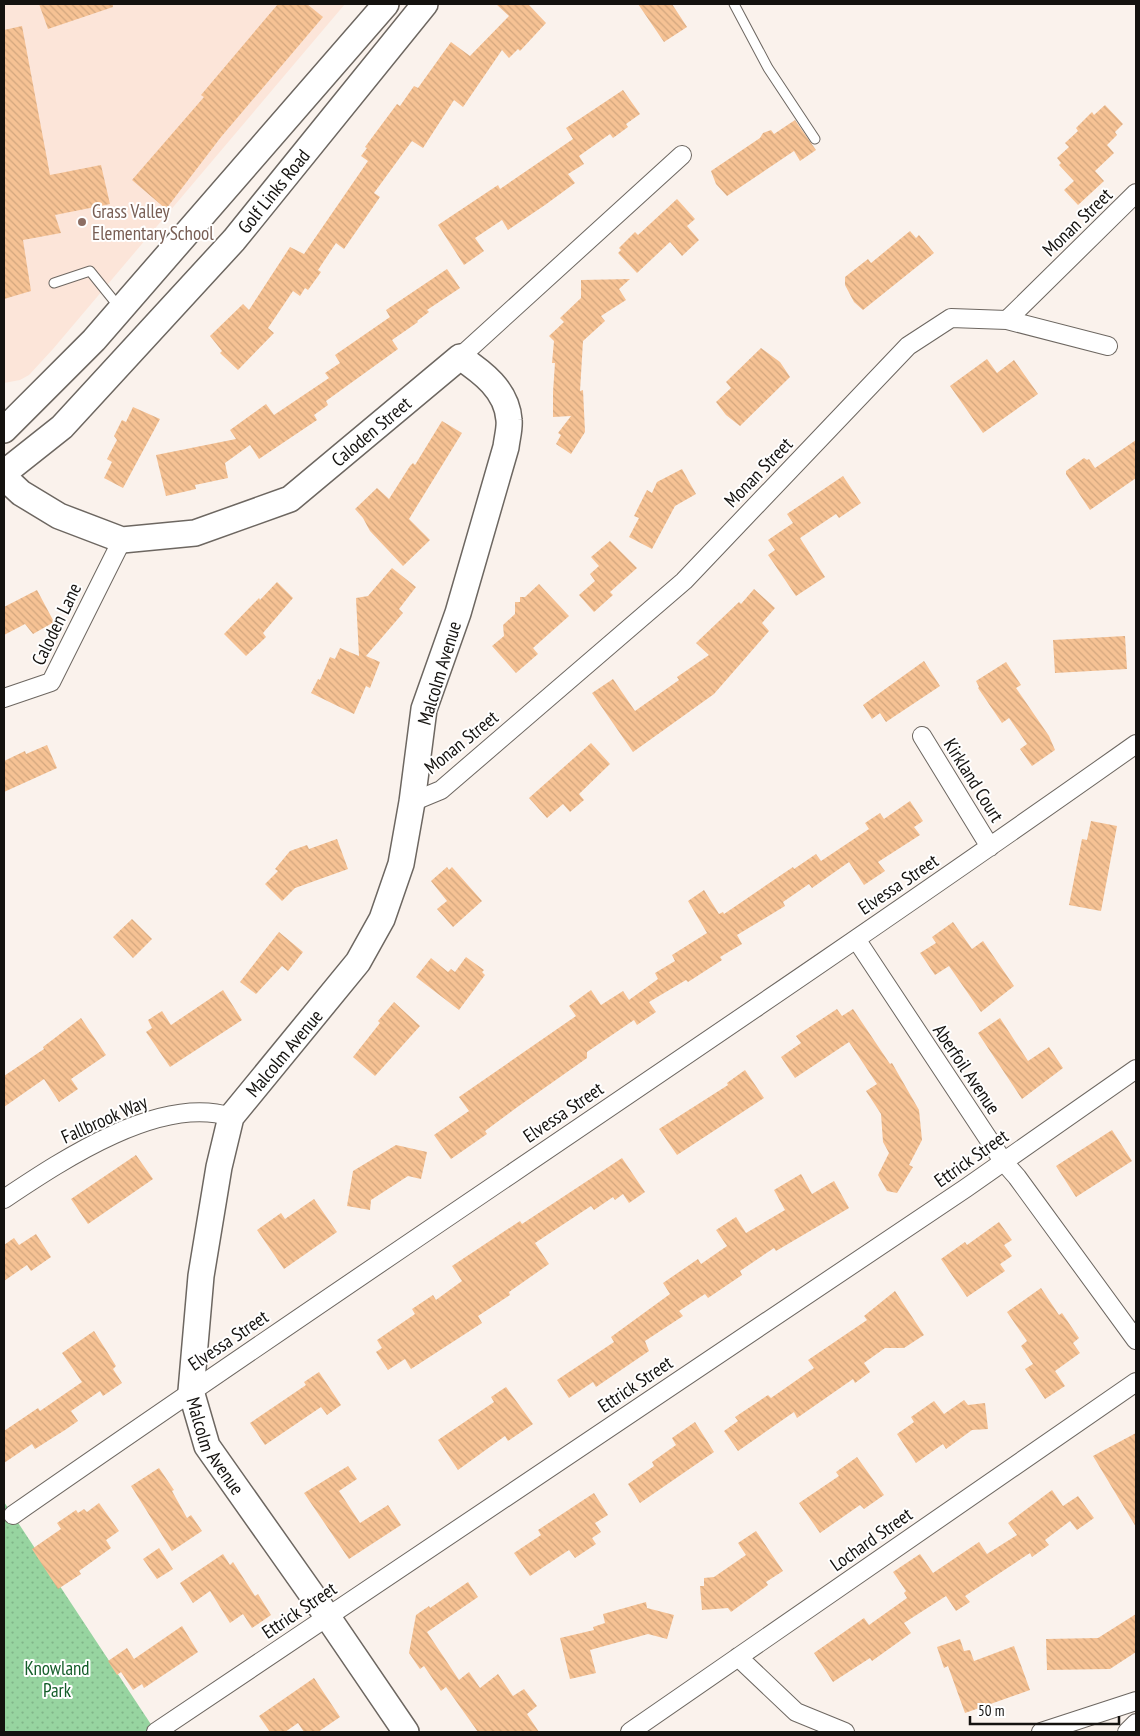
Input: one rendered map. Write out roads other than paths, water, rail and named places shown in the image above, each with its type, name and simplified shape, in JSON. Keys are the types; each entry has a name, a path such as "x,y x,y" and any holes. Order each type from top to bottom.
{"street":[{"name":"Golf Links Road","path":"4,430 94,340 386,4"},
{"path":"390,4 408,24"},
{"name":"Golf Links Road","path":"4,473 62,427 227,247 425,4"},
{"name":"Caloden Street","path":"4,477 21,494 59,516 122,540 195,533 290,499 460,357 682,155"},
{"name":"Monan Street","path":"412,802 441,790 684,581 908,346 951,318 1007,320 1136,193"},
{"path":"1007,320 1108,346"},
{"name":"Malcolm Avenue","path":"406,1732 328,1616 207,1446 191,1391 201,1276 218,1167 231,1117 358,962 382,919 400,864 412,802 424,709 458,613 506,447 509,419 501,393 481,372 460,357"},
{"name":"Caloden Lane","path":"4,698 51,682 122,540"},
{"name":"Kirkland Court","path":"922,736 990,847"},
{"name":"Elvessa Street","path":"13,1515 191,1391 856,939 1136,744"},
{"name":"Aberfoil Avenue","path":"856,939 1003,1161 1017,1177 1136,1340"},
{"name":"Ettrick Street","path":"156,1732 966,1188 1136,1069"},
{"name":"Fallbrook Way","path":"4,1198 66,1158 156,1117 213,1111 231,1117"},
{"name":"Lochard Street","path":"630,1732 1136,1382"},
{"path":"738,1657 796,1712 844,1732"},
{"path":"1041,1732 1136,1701"},
{"path":"1127,1732 1136,1723"}],"lane":[{"path":"734,4 768,68 815,139"},
{"path":"54,283 90,271 121,309"}],"place":[{"name":"Grass Valley Elementary School","path":"82,222"}],"park label":[{"name":"Knowland Park","path":"57,1679"}]}
